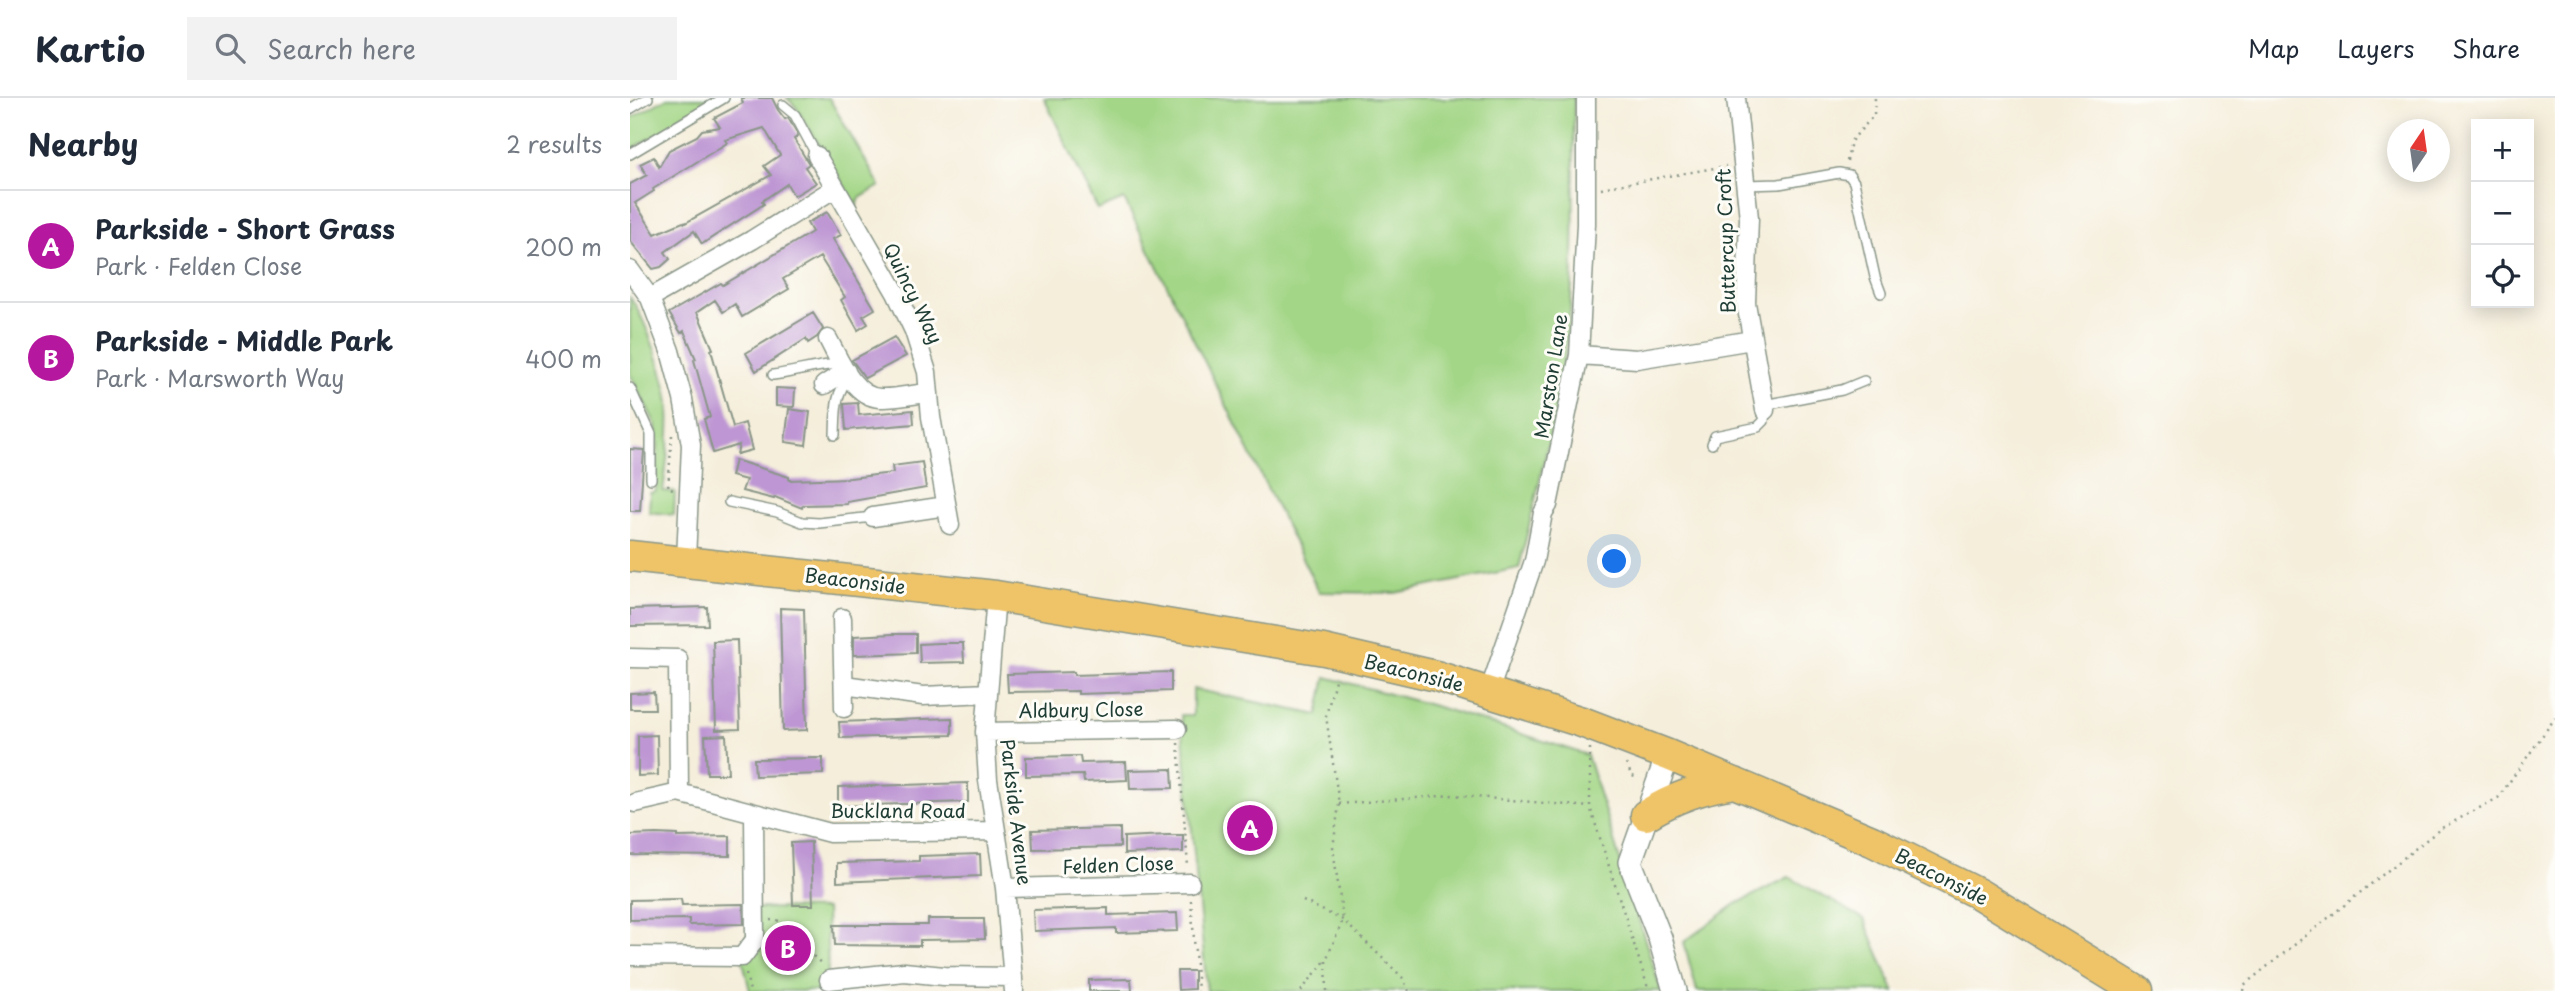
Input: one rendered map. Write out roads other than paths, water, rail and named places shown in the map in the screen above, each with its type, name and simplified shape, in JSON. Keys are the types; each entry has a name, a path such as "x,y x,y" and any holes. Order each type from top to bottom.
{"highway":[{"name":"Beaconside","path":"630,555 996,596 1324,650 1436,676 1582,722 1668,755 1872,841 1979,894 2137,991"},
{"path":"1646,815 1684,794 1736,783"}],"street":[{"name":"Marston Lane","path":"1489,692 1534,561 1578,355 1586,223 1586,98"},
{"name":"Buttercup Croft","path":"1736,98 1749,239 1746,303 1764,408"},
{"name":"Quincy Way","path":"817,156 896,293 914,331 928,372 931,417 950,525"},
{"path":"650,298 752,240 835,188"},
{"path":"630,270 650,298 670,351 691,445 686,560"},
{"path":"828,339 846,371 870,397 882,399 929,393"},
{"name":"Buttercup Croft","path":"1578,355 1637,359 1752,340"},
{"path":"824,385 846,371"},
{"path":"873,517 946,506"},
{"name":"Parkside Avenue","path":"996,596 985,732 988,780 1005,888 1013,984"},
{"path":"842,618 845,708"},
{"path":"630,659 678,659 678,793"},
{"path":"844,685 923,696 988,693"},
{"name":"Aldbury Close","path":"985,732 1177,729"},
{"path":"1668,755 1630,862 1660,938 1675,991"},
{"name":"Buckland Road","path":"635,803 678,793 830,833 996,831"},
{"path":"630,956 741,957 755,940 754,813"},
{"name":"Felden Close","path":"1005,888 1190,883"},
{"path":"829,980 904,972 1013,984"}],"lane":[{"path":"630,109 648,98"},
{"path":"630,154 724,98"},
{"name":"Quincy Way","path":"783,105 795,115 817,156"},
{"path":"1745,185 1779,184 1839,173 1849,175 1854,182 1881,293"},
{"path":"773,374 799,372 821,365 846,371 837,399 835,435"},
{"path":"1712,444 1715,436 1758,427 1763,421 1764,408 1842,390 1864,381"},
{"path":"630,388 652,434 651,479"},
{"path":"729,502 778,512 802,522 819,523 873,517"}],"place":[{"name":"Parkside - Short Grass","path":"1250,828"},
{"name":"Parkside - Middle Park","path":"788,948"}]}
